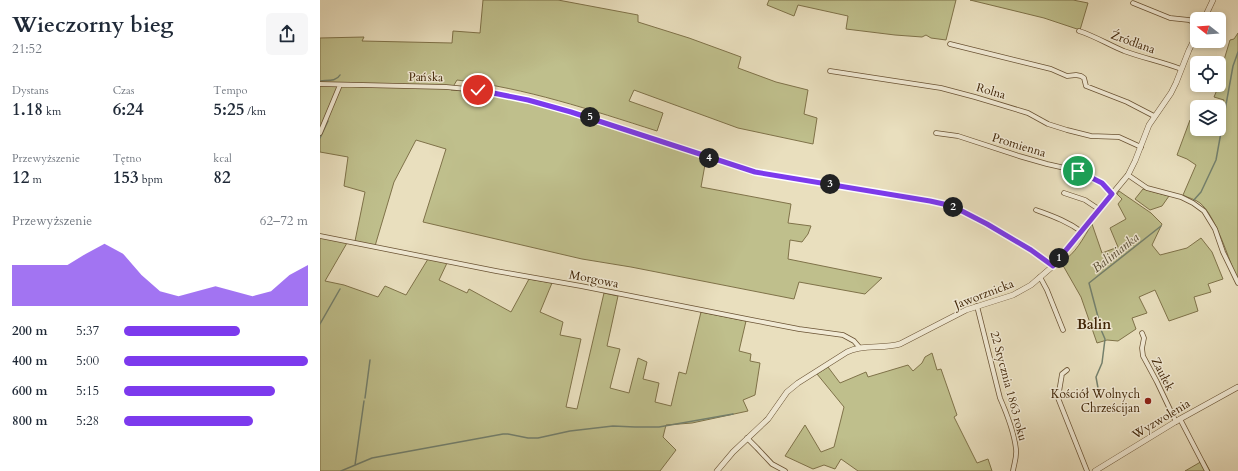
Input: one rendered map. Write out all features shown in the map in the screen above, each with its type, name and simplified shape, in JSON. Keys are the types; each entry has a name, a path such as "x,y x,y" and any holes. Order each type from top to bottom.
{"street":[{"path":"1207,12 1212,0"},
{"path":"1133,3 1170,18 1190,20"},
{"name":"Źródlana","path":"1079,31 1125,52 1181,69"},
{"path":"950,44 1051,69 1067,76 1081,76 1084,78 1086,86 1127,102 1154,116"},
{"name":"Jaworznicka","path":"717,471 733,452 768,419 787,392 798,383 847,352 853,349 890,347 900,344 966,310 1014,295 1040,278 1053,266 1128,175 1135,162 1145,133 1154,116 1171,93 1191,48"},
{"name":"Rolna","path":"830,71 940,88 975,96 1028,113 1048,124 1067,130 1091,136 1119,137 1141,147"},
{"name":"Pańska","path":"320,84 340,86 446,87 478,90 528,100 571,112 755,172 948,205 987,224 1031,250 1053,266"},
{"path":"320,133 340,86"},
{"name":"Promienna","path":"936,132 958,136 1026,158 1078,171 1102,183 1112,194"},
{"path":"1128,175 1147,188 1192,202 1204,211 1215,230 1223,252 1238,283"},
{"path":"1064,193 1085,200 1100,210"},
{"path":"1036,210 1072,224 1082,232"},
{"name":"Morgowa","path":"320,236 496,271 581,286 747,320 842,335 854,341 860,348"},
{"path":"1040,278 1047,290 1063,330"},
{"name":"22 Stycznia 1863 roku","path":"977,306 1000,398 1006,411 1015,442 1016,454 1013,471"},
{"name":"Zaułek","path":"1142,333 1144,338 1142,348 1143,356 1207,471"},
{"path":"1067,370 1062,374 1058,398 1087,471"},
{"name":"Wyzwolenia","path":"1095,471 1238,387"},
{"path":"747,438 772,464 785,471"}],"green space":[{"path":"483,0 558,0 638,15 638,22 689,38 741,57 738,68 776,82 808,90 804,114 817,118 813,144 738,128 634,90 629,101 663,113 657,131 608,115 508,88 457,80 451,90 479,92 526,102 609,125 706,159 701,187 791,204 788,223 811,226 808,234 802,242 790,240 788,259 882,278 865,294 799,282 794,299 631,267 582,259 423,222 446,149 416,140 394,182 375,246 355,241 365,192 344,186 348,157 320,152 320,38 364,37 362,41 452,43 453,31 480,33"},
{"path":"769,0 956,0 946,40 931,38 926,35 922,37 895,35 846,29 848,16 798,5 794,16 767,5"},
{"path":"970,0 1073,0 1088,3 1080,30 1044,18"},
{"path":"1238,33 1238,281 1222,239 1206,209 1196,200 1183,195 1196,165 1177,155 1190,120 1190,136 1226,136 1226,100 1214,97 1216,92 1226,92 1225,56 1230,40 1234,39"},
{"path":"1143,189 1169,196 1162,206 1150,210 1135,199"},
{"path":"1119,191 1151,213 1162,224 1152,245 1160,255 1187,248 1201,238 1212,252 1223,279 1208,284 1211,292 1194,297 1198,311 1169,321 1155,290 1139,297 1147,313 1132,318 1136,329 1118,341 1107,340 1097,343 1081,297 1061,262 1071,255 1092,224 1102,253 1118,247 1110,228 1126,219 1118,204 1122,199 1117,194"},
{"path":"320,237 347,243 325,281 344,285 378,297 385,286 406,295 428,259 447,263 439,280 467,293 469,289 511,312 529,279 552,283 540,312 563,322 560,335 581,339 566,407 577,409 604,293 618,296 607,346 620,349 610,388 629,393 638,358 647,362 643,379 659,383 655,402 671,406 679,372 686,374 701,312 746,321 739,351 751,354 750,361 760,363 755,395 743,400 748,411 692,423 666,425 663,437 676,450 660,471 320,471"},
{"path":"932,353 937,370 941,369 957,415 954,417 977,463 988,459 992,471 858,471 841,459 835,469 824,465 813,469 785,456 805,425 821,452 834,447 844,407 817,374 828,367 840,383 866,372 868,377 908,365 913,371 922,363 925,357"},
{"path":"1204,460 1210,471 1185,471"}],"waterway":[{"name":"Balinianka","path":"1193,201 1201,192 1216,160 1233,66 1238,52"},
{"path":"320,81 334,80 340,75"},
{"path":"320,138 328,121"},
{"name":"Balinianka","path":"1098,388 1096,377 1102,363 1105,339 1089,283 1161,226"},
{"path":"320,324 340,289"},
{"path":"365,398 370,360"},
{"path":"355,465 364,401"},
{"path":"341,471 372,458 503,434 538,438 570,431 613,426 659,427 733,414"}],"place":[{"name":"Kościół Wolnych Chrześcijan","path":"1148,401"}],"district":[{"name":"Balin","path":"1094,324"}],"route":[{"path":"478,90 528,100 609,123 755,172 948,205 987,224 1031,250 1053,266 1112,194 1102,183 1078,171"}]}
